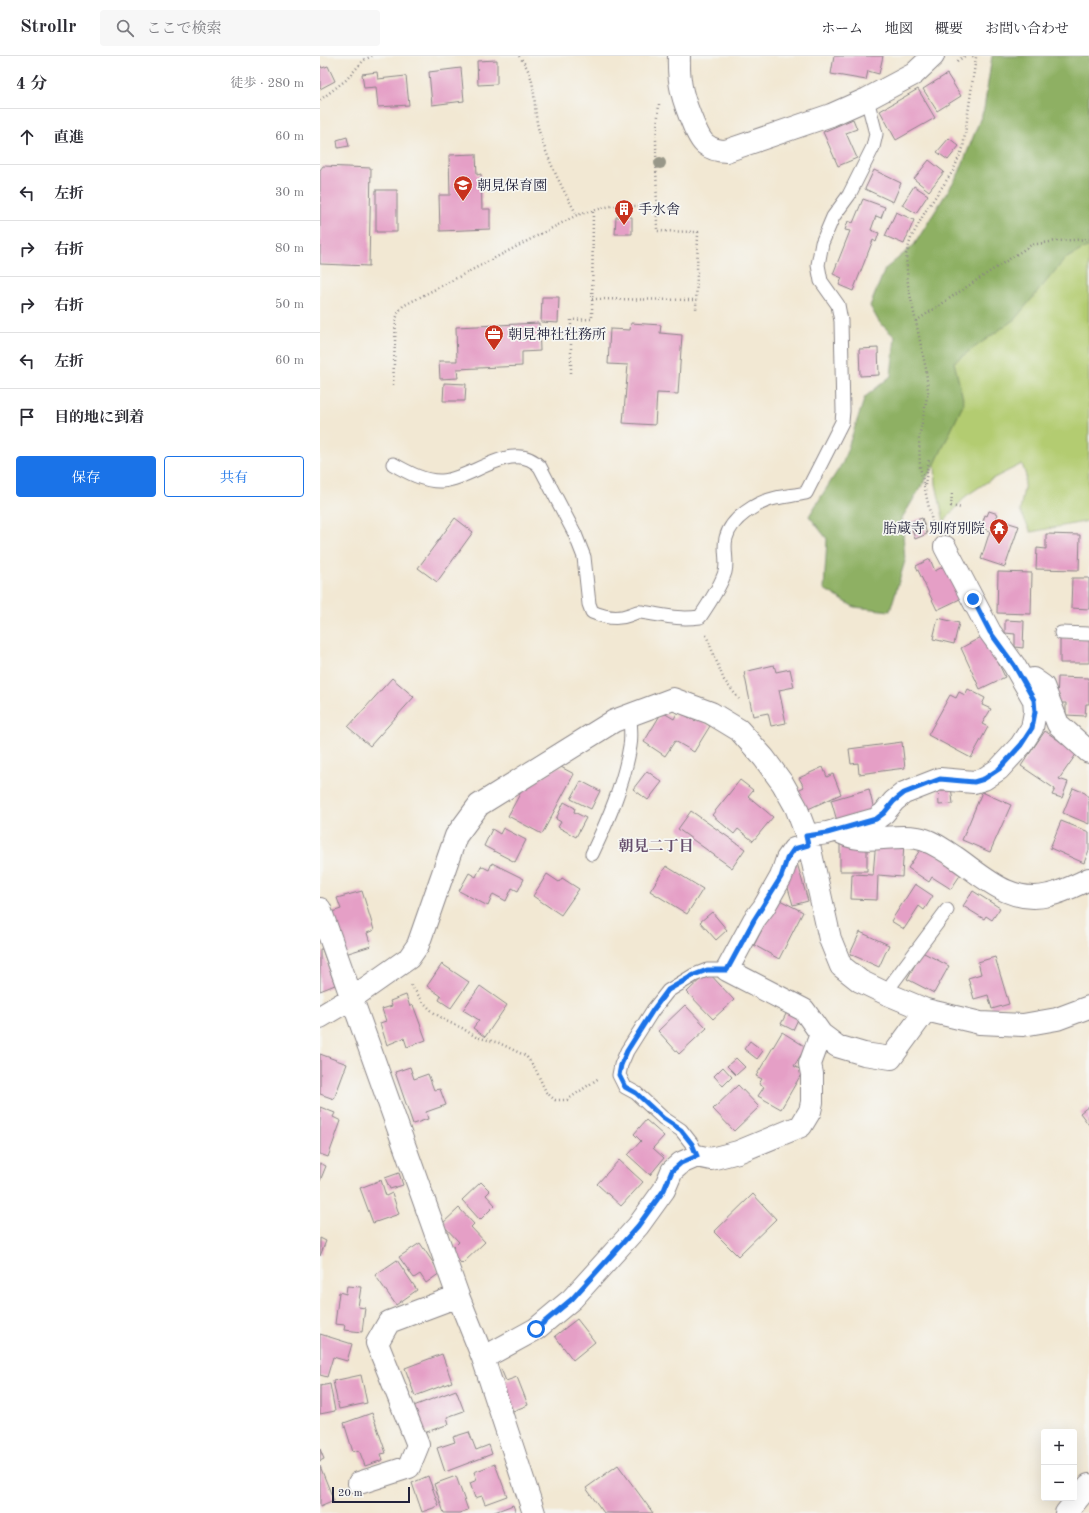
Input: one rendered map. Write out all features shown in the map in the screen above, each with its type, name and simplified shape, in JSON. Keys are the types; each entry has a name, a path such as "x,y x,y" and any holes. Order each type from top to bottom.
{"street":[{"path":"679,56 678,73 681,92 689,114 700,139 704,143 719,151 726,151 740,147 831,115 867,99 914,74 933,56"},
{"path":"926,1010 891,1058 864,1054 837,1046 822,1034 804,1010 727,970 754,920 781,877 787,859 794,849 807,841 837,830 876,819 904,793 922,785 940,779 974,782 984,779 999,769 1021,745 1032,728 1035,712 1034,700 1021,676 990,632 945,547"},
{"path":"1021,676 1031,677 1043,686 1058,724 1089,752"},
{"path":"320,1017 352,998 409,958 418,945 456,836 479,805 614,721 674,699 711,713 740,730 764,758 783,784 796,807 807,841 830,939 841,966 860,981 885,994 926,1010 980,1023 1023,1025 1056,1019 1089,1007"},
{"path":"837,830 846,836 859,839 918,838 944,850 991,884 1008,893 1028,897 1050,895 1089,880"},
{"path":"320,909 458,1296 482,1358 534,1513"},
{"path":"482,1358 536,1329 572,1299 638,1226 664,1190 672,1171 681,1163 697,1156 711,1159 738,1152 801,1126 810,1111 812,1102 812,1074 810,1064 822,1034"},
{"path":"359,1483 409,1467 418,1445 377,1343 389,1322 458,1296"},
{"path":"1066,1513 1089,1485"}],"lane":[{"path":"393,464 406,472 429,480 443,481 500,460 516,456 526,457 536,461 575,534 584,557 589,604 592,612 613,618 627,616 639,611 685,619 700,617 720,585 725,570 724,548 726,537 732,525 743,514 760,504 775,498 806,493 842,422 841,321 838,305 821,281 818,265 822,243 833,216 848,195 873,147 876,134 867,99"},
{"path":"1061,633 1089,634"},
{"path":"592,854 622,782 631,745 630,715"},
{"path":"885,994 946,910"},
{"path":"697,1156 692,1144 681,1130 663,1118 636,1093 625,1087 619,1075 621,1065 627,1051 653,1010 668,990 694,975 707,970 727,970"}],"path":[{"path":"320,100 346,80 364,60 372,56"},
{"path":"519,56 527,66 533,83 535,111 539,131 551,167 577,215"},
{"path":"945,547 936,538 920,467 919,438 928,392 926,369 908,285 906,255 914,231 953,171 963,148 976,57 972,56"},
{"path":"659,99 656,138 657,231 698,232 696,311"},
{"path":"393,386 396,318 403,306 577,215 610,206 657,206"},
{"path":"571,373 571,320 592,319 594,210"},
{"path":"916,321 1031,245 1056,241 1089,239"},
{"path":"592,299 696,300"},
{"path":"925,488 929,459"},
{"path":"952,494 951,506 962,508"},
{"path":"700,617 713,656 724,680 740,701 742,718 740,730"},
{"path":"400,964 416,993 433,1012 476,1037 499,1043 526,1056 535,1068 546,1092 555,1100 567,1100 597,1078 619,1075"}],"green space":[{"path":"992,56 1089,56 1089,246 1065,259 1015,319 954,362 964,403 935,464 902,518 905,561 890,611 854,607 824,589 827,539 809,516 843,462 865,397 891,376 895,337 879,322 870,306 885,269 914,245 959,173 984,109"},
{"path":"1089,241 1089,521 1031,532 1020,511 1026,476 1022,464 990,480 966,496 944,522 936,484 933,432 954,339"}],"building":[{"path":"834,56 883,56 879,74 868,71 866,80 831,74"},
{"path":"497,60 497,84 478,85 477,61"},
{"path":"320,65 322,68 328,66 335,81 320,89"},
{"path":"461,68 464,101 432,105 429,72"},
{"path":"377,72 378,79 406,76 409,105 378,107 376,87 364,88 362,74"},
{"path":"947,74 961,96 937,111 923,89"},
{"path":"918,89 935,118 896,140 880,111"},
{"path":"853,119 857,129 846,133 857,158 838,166 823,132"},
{"path":"347,137 349,146 338,148 337,140"},
{"path":"949,138 959,146 948,160 937,152"},
{"path":"476,154 477,175 481,174 482,209 490,209 490,229 440,231 439,195 450,195 449,155"},
{"path":"929,160 944,172 929,191 914,179"},
{"path":"323,166 371,168 369,266 320,264 320,170"},
{"path":"874,170 901,183 893,202 865,189"},
{"path":"914,186 928,195 916,213 902,205"},
{"path":"376,190 397,190 397,232 376,232"},
{"path":"863,199 885,207 881,218 876,216 871,230 879,233 876,242 873,240 853,291 839,285 842,278 833,274 850,231 845,230 848,221 853,223"},
{"path":"896,212 914,220 904,244 885,236"},
{"name":"手水舎","path":"616,217 632,217 632,234 615,234"},
{"path":"542,297 559,297 558,323 541,322"},
{"name":"朝見神社社務所","path":"539,323 540,351 522,352 522,366 457,369 458,378 440,379 439,361 457,361 456,327"},
{"path":"631,323 661,325 660,333 682,335 678,394 657,393 655,425 623,423 628,365 608,364 610,329 630,330"},
{"path":"878,348 879,375 860,376 859,349"},
{"path":"444,383 466,384 465,401 443,401"},
{"name":"胎蔵寺 別府別院","path":"989,511 998,514 996,519 1019,526 1005,567 981,559 990,531 981,528 985,515 987,516"},
{"path":"455,518 473,532 437,582 418,568"},
{"path":"922,518 927,534 915,539 910,522"},
{"path":"1046,534 1080,535 1079,570 1036,569 1037,548 1046,549"},
{"path":"930,559 935,571 946,565 962,598 937,610 916,566"},
{"path":"998,572 1032,573 1031,614 997,613"},
{"path":"1072,578 1089,578 1089,609 1071,608"},
{"path":"938,618 959,623 954,644 933,639"},
{"path":"1005,620 1024,621 1023,648 1015,647 1015,634 1005,633"},
{"path":"985,635 1005,677 980,689 961,648"},
{"path":"1060,638 1089,639 1089,663 1060,663"},
{"path":"774,665 776,672 790,669 794,687 779,690 786,723 771,726 768,713 753,716 744,672"},
{"path":"1058,677 1089,678 1089,704 1086,704 1085,716 1066,715 1066,703 1057,703"},
{"path":"392,678 414,697 370,746 348,727"},
{"path":"968,689 985,698 982,705 991,709 982,724 988,727 971,758 928,735 950,695 956,698 959,692 965,695"},
{"path":"678,711 695,721 697,718 710,726 694,752 675,741 665,756 644,742 662,712 674,719"},
{"path":"1045,731 1077,753 1059,779 1068,782 1062,798 1052,795 1055,789 1021,766"},
{"path":"902,742 905,768 859,774 858,763 851,764 849,749"},
{"path":"559,766 574,774 542,834 508,816 522,790"},
{"path":"823,767 827,777 833,774 841,794 806,810 798,790 804,787 799,778"},
{"path":"647,771 662,782 648,800 633,789"},
{"path":"740,780 753,790 748,796 773,817 753,841 738,829 734,834 712,815"},
{"path":"581,781 600,791 591,809 571,799"},
{"path":"951,786 953,804 939,805 938,788"},
{"path":"1073,788 1085,793 1089,798 1089,824 1063,813"},
{"path":"869,789 874,810 837,821 831,800"},
{"path":"982,792 1011,805 990,852 962,840"},
{"path":"564,802 575,808 574,812 586,818 576,837 558,827 561,822 556,819"},
{"path":"691,811 745,849 732,868 678,829"},
{"path":"1061,821 1089,832 1089,850 1084,863 1050,848"},
{"path":"503,828 526,840 515,862 484,846 492,829 500,834"},
{"path":"876,840 904,842 902,877 878,875 877,900 851,899 852,874 873,875"},
{"path":"840,843 867,843 867,871 840,871"},
{"path":"924,844 963,871 951,889 932,877 929,882 908,868"},
{"path":"492,863 524,879 518,891 512,888 506,901 493,894 488,906 459,891 469,873 476,877 481,866 489,870"},
{"path":"797,863 808,901 793,905 785,878"},
{"path":"666,866 703,889 687,914 650,891"},
{"path":"547,874 559,882 562,878 579,889 561,915 533,896"},
{"path":"915,884 933,896 924,910 919,906 904,929 891,921"},
{"path":"362,891 374,930 367,933 371,946 342,955 329,913 341,909 337,898"},
{"path":"973,891 1000,908 992,920 986,916 984,919 963,906"},
{"path":"778,899 803,912 779,959 754,945"},
{"path":"712,912 727,930 716,940 700,922"},
{"path":"860,932 889,945 879,967 850,954"},
{"path":"320,949 322,949 335,985 320,991"},
{"path":"922,952 949,966 934,993 907,979"},
{"path":"995,957 1009,1004 992,1009 988,995 974,999 968,978 981,974 978,962"},
{"path":"442,964 469,982 451,1008 439,1000 441,996 427,986"},
{"path":"708,972 734,1000 713,1019 687,992"},
{"path":"480,986 507,1005 485,1037 473,1028 479,1020 463,1010"},
{"path":"406,995 410,1007 413,1005 426,1040 407,1047 404,1038 387,1045 380,1023 386,1021 382,1009 392,1006 390,1001"},
{"path":"685,1005 707,1028 679,1054 658,1031"},
{"path":"788,1010 800,1015 793,1030 781,1024"},
{"path":"782,1032 806,1047 794,1066 803,1071 781,1109 758,1096 764,1087 759,1084 762,1079 756,1076"},
{"path":"750,1041 763,1051 757,1059 744,1049"},
{"path":"320,1054 347,1064 334,1099 320,1094"},
{"path":"736,1058 745,1067 736,1075 727,1066"},
{"path":"410,1067 414,1079 428,1074 434,1090 440,1089 446,1105 426,1112 428,1119 413,1124 395,1072"},
{"path":"723,1067 732,1077 723,1086 714,1076"},
{"path":"738,1085 759,1107 734,1131 713,1109"},
{"path":"1089,1106 1089,1125 1080,1113"},
{"path":"320,1107 335,1113 333,1117 341,1121 328,1157 320,1154"},
{"path":"646,1120 664,1136 653,1148 664,1158 650,1175 628,1155 641,1141 634,1134"},
{"path":"619,1160 643,1182 621,1206 597,1184"},
{"path":"320,1163 326,1166 320,1181"},
{"path":"399,1173 403,1185 390,1189 385,1178"},
{"path":"381,1180 386,1196 392,1193 399,1214 373,1223 360,1188"},
{"path":"481,1182 490,1191 486,1195 495,1205 480,1220 462,1200"},
{"path":"753,1194 776,1219 738,1256 714,1232"},
{"path":"459,1208 474,1224 471,1227 485,1242 462,1264 450,1251 459,1242 442,1224"},
{"path":"320,1238 326,1241 320,1256"},
{"path":"420,1243 440,1273 426,1283 420,1274 414,1278 399,1257"},
{"path":"397,1260 417,1290 396,1305 375,1275"},
{"path":"347,1286 361,1287 358,1307 365,1308 362,1332 344,1330 345,1325 335,1324 339,1292 346,1294"},
{"path":"577,1319 595,1342 573,1360 555,1336"},
{"path":"320,1334 352,1344 347,1361 333,1357 327,1377 320,1375"},
{"path":"442,1354 452,1382 415,1396 405,1368"},
{"path":"501,1369 506,1381 517,1377 528,1405 513,1411 508,1399 499,1402 489,1374"},
{"path":"361,1375 367,1403 339,1409 333,1381"},
{"path":"330,1384 335,1411 320,1414 320,1386"},
{"path":"456,1390 464,1411 447,1417 449,1424 421,1434 411,1407"},
{"path":"372,1413 386,1453 381,1454 383,1460 365,1466 359,1450 353,1452 344,1423"},
{"path":"469,1432 476,1450 489,1445 492,1454 445,1472 437,1448 455,1442 453,1437"},
{"path":"320,1449 324,1459 320,1461"},
{"path":"495,1464 507,1496 485,1504 482,1496 475,1498 470,1483 477,1480 474,1472"},
{"path":"618,1465 653,1513 604,1513 586,1488"},
{"path":"320,1466 334,1501 320,1507"},
{"path":"428,1476 439,1506 422,1512 412,1483"},
{"path":"456,1476 468,1510 459,1513 444,1513 434,1484"},
{"path":"513,1505 516,1513 492,1513"}],"place":[{"name":"朝見保育園","path":"463,202"},
{"name":"手水舎","path":"624,226"},
{"name":"朝見神社社務所","path":"494,351"},
{"name":"胎蔵寺 別府別院","path":"999,545"}],"district":[{"name":"朝見二丁目","path":"656,846"}],"route":[{"path":"536,1329 572,1299 638,1226 664,1190 672,1171 681,1163 697,1156 692,1144 681,1130 663,1118 636,1093 625,1087 619,1075 621,1065 627,1051 653,1010 668,990 694,975 707,970 727,970 754,920 764,907 781,877 787,859 794,849 808,845 806,836 827,833 876,819 904,793 940,779 974,782 984,779 999,769 1021,745 1032,728 1035,712 1034,700 1014,665 990,632 973,599"}]}
